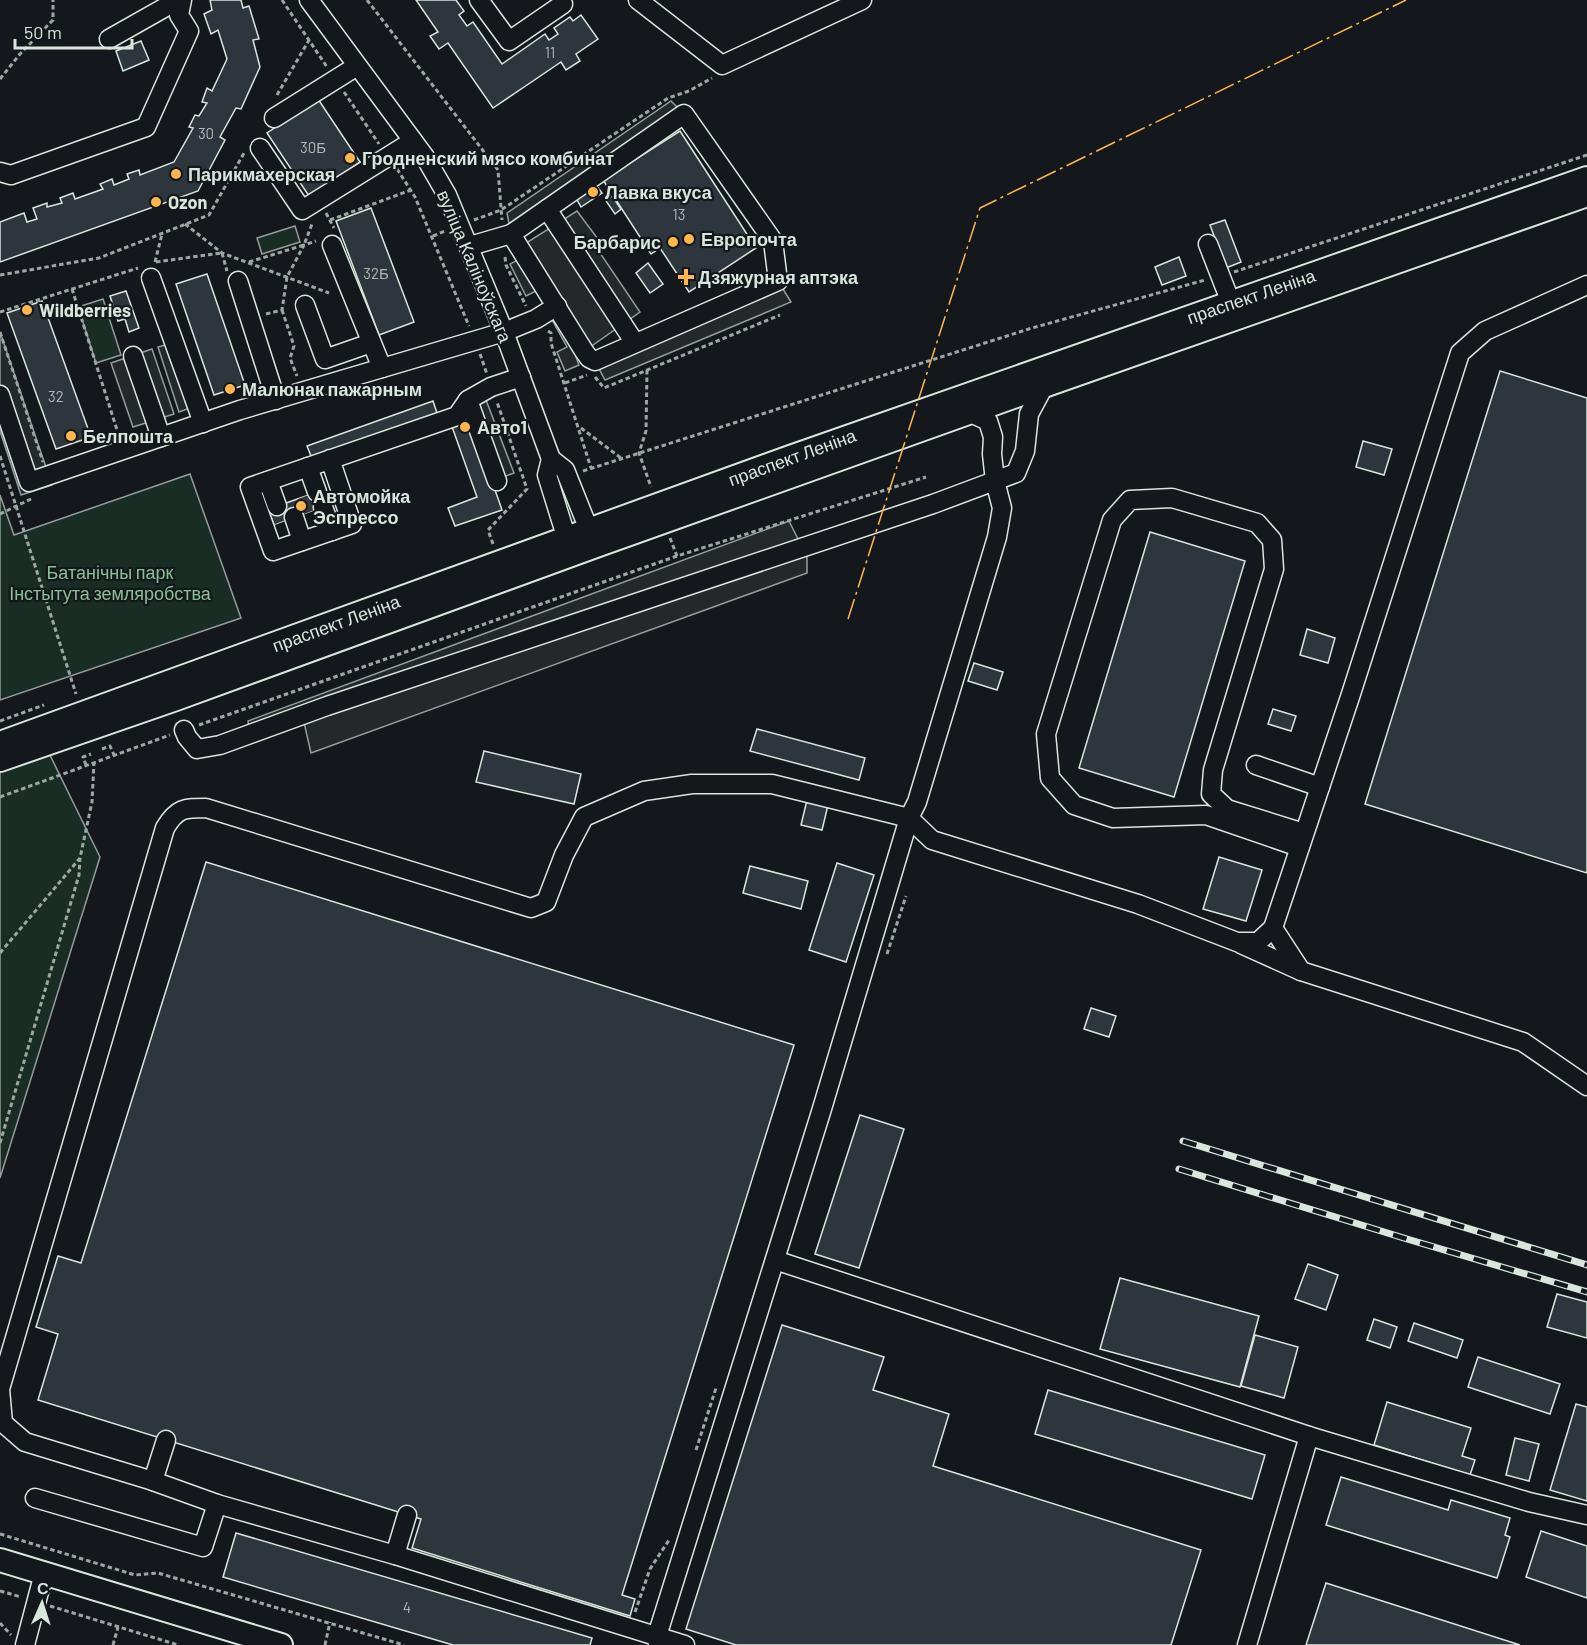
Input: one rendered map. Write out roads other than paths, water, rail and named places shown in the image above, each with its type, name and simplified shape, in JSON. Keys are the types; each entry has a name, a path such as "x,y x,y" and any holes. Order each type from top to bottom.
{"main road":[{"name":"праспект Леніна","path":"0,760 243,675 592,538 790,457 1587,178"},
{"name":"праспект Леніна","path":"592,538 971,413 1587,195"},
{"name":"праспект Леніна","path":"0,743 569,547"},
{"path":"0,1560 225,1636 281,1645"}],"street":[{"path":"109,39 180,0"},
{"path":"0,172 11,175 146,127 189,31 179,15 180,0"},
{"name":"вуліца Каліноўскага","path":"309,0 413,141 447,195 504,332 550,459 547,475 569,547"},
{"path":"479,0 509,41 564,4"},
{"path":"638,0 722,65 862,0"},
{"path":"274,110 336,80 357,66"},
{"path":"470,246 511,234 684,114 773,241 778,281 635,342 595,362 589,358 511,234"},
{"path":"252,150 302,210 413,141"},
{"path":"547,209 635,342"},
{"path":"334,240 382,368"},
{"path":"1208,244 1230,303"},
{"path":"153,270 203,423"},
{"path":"238,281 276,400"},
{"path":"1237,942 1258,942 1273,928 1460,353 1485,331 1587,285"},
{"path":"305,305 325,360 371,343"},
{"path":"0,395 29,482 203,423 504,332 536,319 556,306"},
{"path":"133,356 161,437"},
{"path":"330,459 352,524 273,551 250,487 330,459 457,416 468,400 491,387 521,377"},
{"path":"184,730 197,749 220,745 327,706 1016,474 1025,450 1029,414 1044,386"},
{"path":"468,400 497,481"},
{"path":"658,1641 997,537 1002,508 995,482 993,437 988,421 971,413"},
{"name":"вуліца Каліноўскага","path":"550,459 565,470 592,538"},
{"path":"302,469 326,533"},
{"path":"274,479 297,543"},
{"path":"1173,498 1257,523 1272,540 1274,569 1213,770 1211,794 1227,809 1302,840 1206,815 1113,818 1074,805 1050,778 1046,735 1112,520 1130,500 1173,498"},
{"path":"1256,765 1320,787"},
{"path":"686,1645 658,1641 395,1555 217,1504 153,1481 25,1442 3,1423 0,1389 165,828 173,815 188,808 206,808 531,908 546,902 564,855 584,817 644,791 692,784 771,784 909,818 932,840 1138,904 1237,942 1301,971 1523,1042 1587,1086"},
{"path":"1273,928 1301,971"},
{"path":"775,1260 1309,1436 1529,1502 1587,1515"},
{"path":"1247,1645 1309,1436"},
{"path":"153,1481 166,1440"},
{"path":"35,1498 203,1547 217,1504"},
{"path":"395,1555 407,1515"},
{"path":"25,1645 44,1573"}],"tunnel":[{"path":"306,496 312,511"},
{"path":"277,506 283,521"}],"railway":[{"path":"1183,1141 1587,1265"},
{"path":"1179,1169 1587,1292"}],"place":[{"name":"Гродненский мясо комбинат","path":"350,158"},
{"name":"Парикмахерская","path":"176,174"},
{"name":"Лавка вкуса","path":"593,192"},
{"name":"Ozon","path":"156,202"},
{"name":"Европочта","path":"689,239"},
{"name":"Барбарис","path":"673,242"},
{"name":"Дзяжурная аптэка","path":"686,277"},
{"name":"Wildberries","path":"27,310"},
{"name":"Малюнак пажарным","path":"230,389"},
{"name":"Авто1","path":"465,427"},
{"name":"Белпошта","path":"71,436"},
{"name":"Автомойка Эспрессо","path":"301,506"}],"park label":[{"name":"Батанічны парк Інстытута земляробства","path":"110,582"}]}
